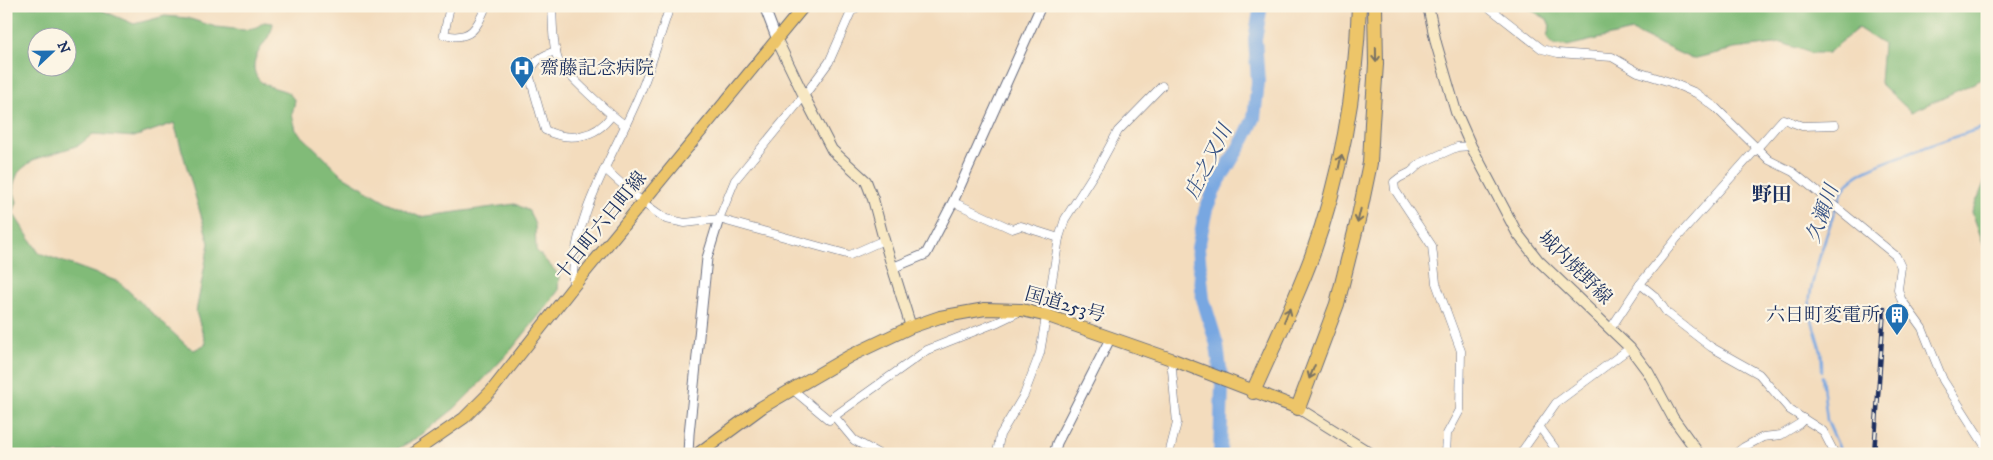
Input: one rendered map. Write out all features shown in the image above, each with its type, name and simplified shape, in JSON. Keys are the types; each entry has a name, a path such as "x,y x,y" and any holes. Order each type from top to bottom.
{"highway":[{"path":"1253,392 1312,256 1340,164 1355,72 1359,6"},
{"path":"1298,408 1337,304 1370,163 1376,64 1375,6"},
{"name":"国道253号","path":"698,454 762,407 850,356 911,327 940,317 985,308 1022,310 1048,316 1171,359 1298,408"}],"main road":[{"name":"十日町六日町線","path":"412,454 464,418 492,390 642,202 804,6"},
{"name":"城内焼野線","path":"1428,6 1456,112 1471,146 1518,233 1530,251 1630,348 1648,372 1673,418 1699,454"},
{"path":"777,40 832,150 866,182 873,198 892,268 911,327"},
{"path":"1298,408 1372,454"}],"street":[{"path":"450,6 444,35 454,37 466,36 478,25 486,6"},
{"path":"552,6 556,51 559,62 611,116 625,126"},
{"path":"573,287 572,267 588,203 643,87 670,6"},
{"path":"764,6 777,40"},
{"path":"688,454 707,258 719,219 735,180 804,96 829,62 851,12 859,6"},
{"path":"892,268 926,254 952,202 1041,6"},
{"path":"1487,6 1542,49 1558,53 1612,57 1638,72 1696,93 1716,108 1769,160 1793,172 1896,256 1901,267 1898,290 1901,299 1922,328 1943,380 1987,449"},
{"path":"556,51 542,55 529,74 545,130 558,137 572,137 604,126 611,116"},
{"path":"997,454 1000,434 1024,395 1040,353 1048,316 1059,238 1065,219 1100,164 1118,131 1162,86"},
{"path":"1611,328 1640,284 1677,238 1783,119 1802,126 1835,125"},
{"path":"1446,454 1447,434 1460,410 1461,351 1436,283 1432,246 1395,190 1394,182 1411,172 1421,163 1457,147 1471,146"},
{"path":"605,169 642,202 666,218 685,223 719,219 850,255 884,240"},
{"path":"952,202 1012,229 1021,226 1059,238"},
{"path":"1640,284 1656,297 1667,313 1712,347 1759,374 1790,410 1822,431 1835,454"},
{"path":"792,389 829,420 927,350 998,322 1022,310"},
{"path":"1054,454 1057,443 1111,337"},
{"path":"1520,454 1556,403 1630,348"},
{"path":"1169,454 1176,423 1171,359"},
{"path":"834,416 854,440 879,454"},
{"path":"1735,454 1744,446 1763,437 1781,435 1804,419"},
{"path":"1538,426 1559,454"}],"green space":[{"path":"6,6 92,6 134,24 165,16 187,18 216,27 244,30 257,27 264,22 273,23 269,36 255,59 254,66 257,78 264,84 287,92 291,96 295,101 292,114 296,130 343,176 387,202 420,217 515,204 529,211 535,225 536,250 559,275 558,291 511,350 455,408 421,435 389,454 6,454","holes":["174,123 209,243 196,312 206,344 194,350 186,345 119,282 39,253 13,213 17,202 14,183 18,173 33,160 79,145 93,134 134,137"]},
{"path":"1524,6 1987,6 1987,77 1911,112 1880,83 1883,44 1858,28 1828,53 1811,53 1782,43 1734,49 1692,59 1632,31 1567,46 1555,45 1549,41 1547,36 1550,26 1547,19"},
{"path":"1987,176 1987,254 1972,212"}],"waterway":[{"name":"庄之又川","path":"1220,454 1222,385 1217,345 1203,299 1198,248 1206,209 1217,184 1244,139 1254,118 1258,82 1255,39 1261,6"},
{"name":"久瀬川","path":"1822,371 1821,352 1812,317 1810,296 1820,255 1844,189 1855,177 1885,162 1947,139 1987,127"},
{"name":"久瀬川","path":"1822,376 1827,420 1842,454"}],"railway":[{"path":"1874,454 1884,308"}],"place":[{"name":"齋藤記念病院","path":"522,89"},
{"name":"六日町変電所","path":"1897,336"}],"district":[{"name":"野田","path":"1772,195"}]}
